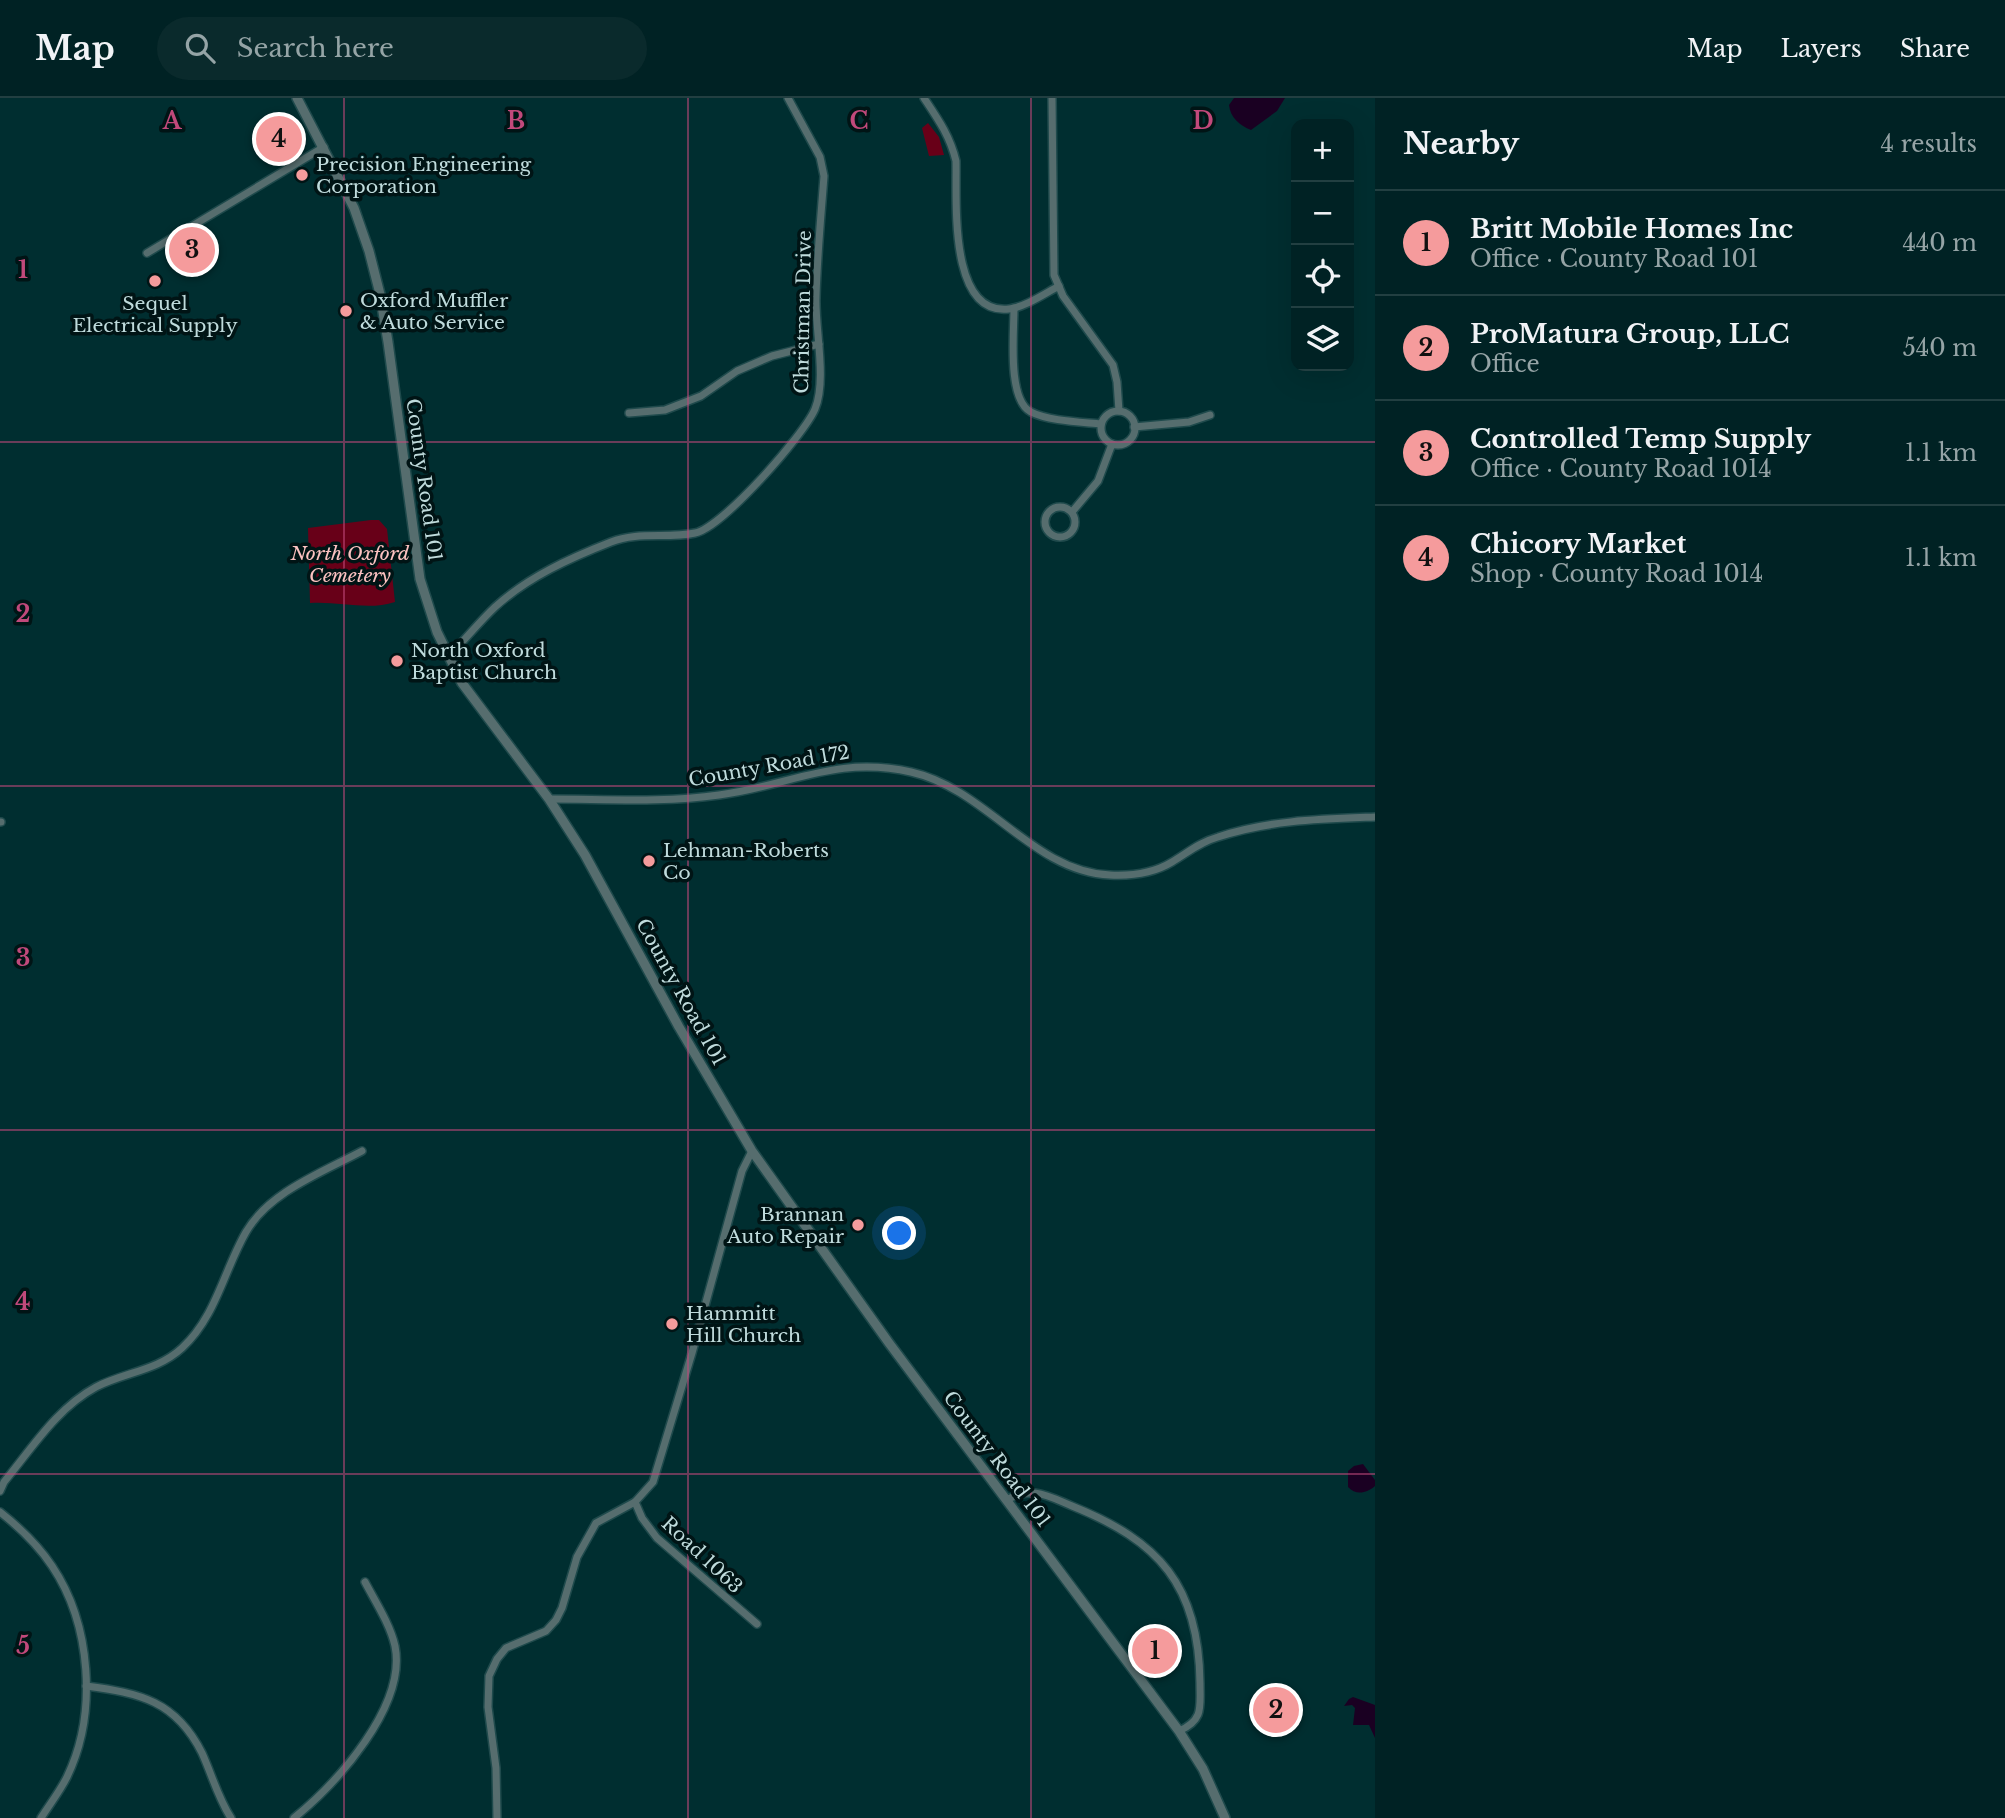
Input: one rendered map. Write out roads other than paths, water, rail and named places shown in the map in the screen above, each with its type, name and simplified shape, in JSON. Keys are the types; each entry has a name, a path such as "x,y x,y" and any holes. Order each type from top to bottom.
{"street":[{"name":"County Road 101","path":"297,98 354,208 369,251 380,294 420,579 448,657 472,698 549,799 586,855 679,1027 751,1151 881,1332 1179,1731 1203,1769 1225,1818"},
{"name":"Christman Drive","path":"448,657 494,608 524,583 568,561 623,538 694,534 708,528 760,479 802,430 816,408 819,344 816,300 824,176 820,157 788,98"},
{"path":"924,98 943,127 956,161 960,254 972,289 983,303 996,309 1014,308 1059,286"},
{"path":"1052,98 1054,275 1063,296 1113,365 1119,411"},
{"path":"148,253 324,147"},
{"path":"1014,308 1016,390 1022,405 1028,411 1044,417 1101,424"},
{"path":"629,413 665,410 701,396 737,371 760,361 819,344"},
{"path":"1119,411 1131,417 1135,427 1128,441 1123,444 1112,443 1102,434 1101,424 1109,413 1119,411"},
{"path":"1135,427 1189,422 1210,415"},
{"path":"1072,512 1098,481 1112,443"},
{"path":"1057,507 1072,512 1075,519 1072,533 1063,537 1050,533 1045,526 1049,512 1057,507"},
{"name":"County Road 172","path":"549,799 697,798 752,789 839,767 863,765 908,771 950,784 1060,863 1108,876 1147,872 1169,864 1199,845 1235,832 1308,820 1375,817"},
{"path":"0,1491 49,1426 79,1397 110,1381 149,1369 181,1349 193,1337 220,1293 247,1231 260,1214 287,1192 362,1151"},
{"path":"497,1818 496,1769 488,1707 489,1676 506,1648 546,1631 556,1620 578,1556 596,1523 635,1502 646,1492 656,1473 742,1171 751,1151"},
{"path":"1006,1500 1021,1492 1041,1493 1108,1520 1125,1530 1164,1566 1190,1611 1198,1652 1198,1719 1179,1731"},
{"name":"Road 1063","path":"635,1502 642,1518 657,1538 757,1624"},
{"path":"0,1512 18,1526 47,1558 64,1586 78,1621 86,1686 83,1722 66,1778 41,1818"},
{"path":"295,1818 360,1748 388,1701 395,1666 394,1644 365,1582"},
{"path":"86,1686 144,1696 172,1713 194,1738 231,1818"}],"place":[{"name":"Chicory Market","path":"279,139"},
{"name":"Precision Engineering Corporation","path":"302,175"},
{"name":"Controlled Temp Supply","path":"192,250"},
{"name":"Sequel Electrical Supply","path":"155,281"},
{"name":"Oxford Muffler & Auto Service","path":"346,311"},
{"name":"North Oxford Baptist Church","path":"397,661"},
{"name":"Lehman-Roberts Co","path":"649,861"},
{"name":"Brannan Auto Repair","path":"858,1225"},
{"name":"Hammitt Hill Church","path":"672,1324"},
{"name":"Britt Mobile Homes Inc","path":"1155,1651"},
{"name":"ProMatura Group, LLC","path":"1276,1710"}],"park label":[{"name":"North Oxford Cemetery","path":"350,564"}]}
